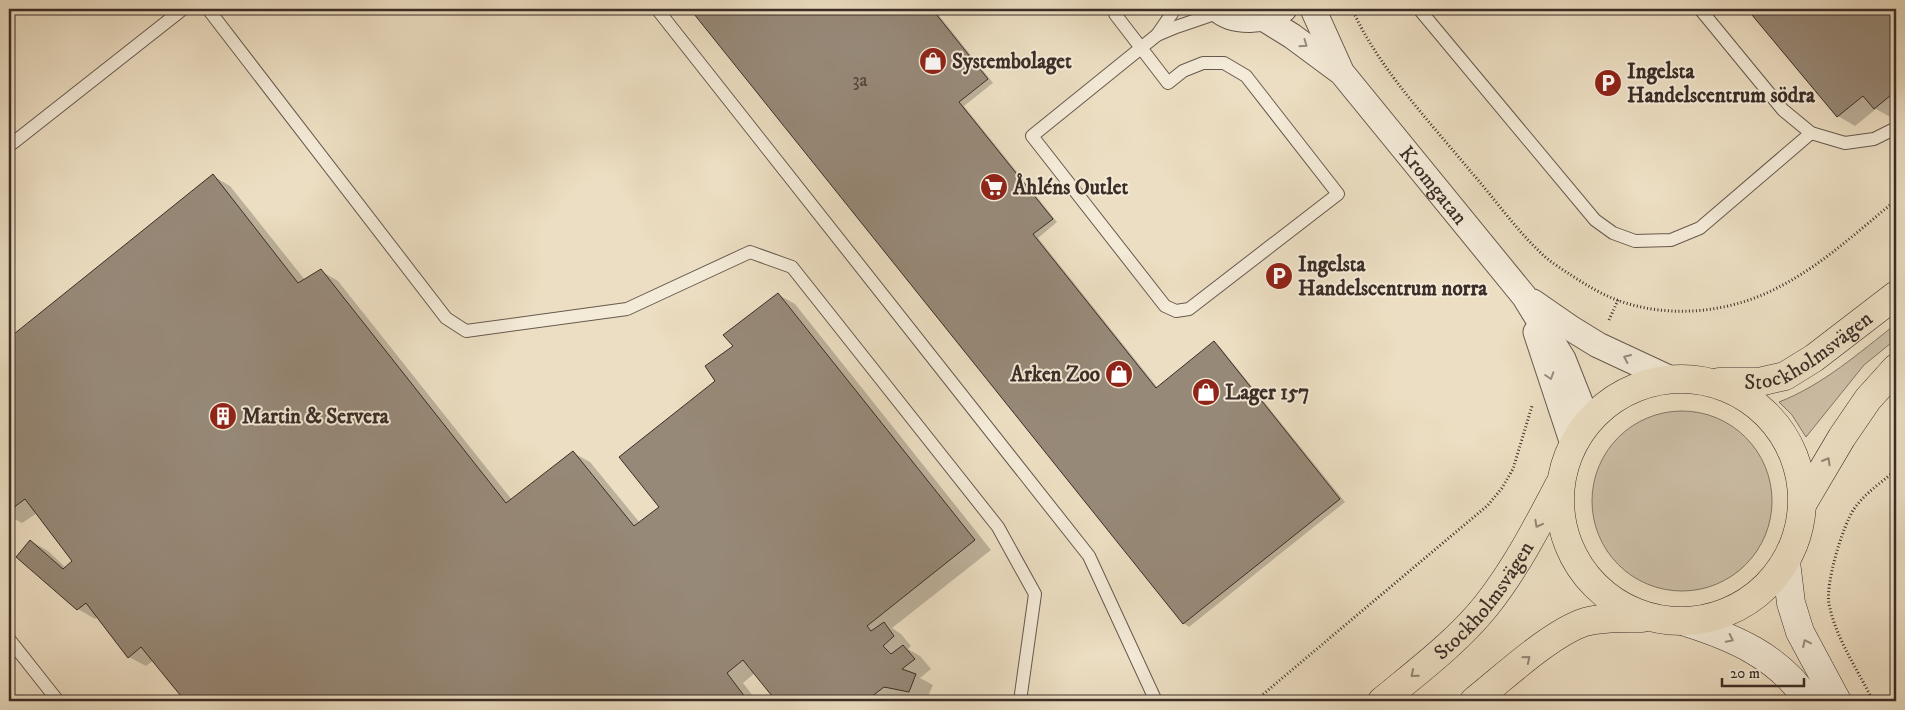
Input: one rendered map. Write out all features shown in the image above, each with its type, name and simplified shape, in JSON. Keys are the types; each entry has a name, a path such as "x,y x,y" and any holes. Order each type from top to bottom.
{"highway":[{"name":"Stockholmsvägen","path":"1710,382 1759,382 1786,376 1814,358 1896,295"},
{"path":"1803,503 1847,429 1868,398 1896,368"},
{"path":"1474,701 1542,647 1563,632 1583,623 1603,618 1649,618 1685,622 1709,619 1754,598 1771,582 1786,562 1798,533 1803,503 1795,457 1784,436 1770,417 1753,402 1732,390 1710,382 1691,379 1671,379 1646,384 1622,394 1601,408 1588,422 1573,444 1565,462 1561,481 1561,515 1563,532 1572,555 1586,576 1604,595 1625,609 1649,618"},
{"name":"Stockholmsvägen","path":"1382,701 1441,652 1485,607 1511,572 1561,481"}],"street":[{"name":"Kromgatan","path":"1313,9 1342,74"},
{"path":"1218,10 1246,19 1273,14"},
{"name":"Kromgatan","path":"1273,14 1292,36 1342,74 1524,296 1563,359 1588,422"},
{"name":"Kromgatan","path":"1524,296 1598,345 1671,379"},
{"name":"Kromgatan","path":"1524,296 1573,444"},
{"path":"1786,562 1791,603 1800,632 1837,701"},
{"path":"1685,622 1717,632 1753,650 1782,669 1808,701"}],"lane":[{"path":"9,146 182,9"},
{"path":"208,9 446,318 466,331 627,309 750,252 792,267 998,527 1035,594 1020,701"},
{"path":"657,9 1089,556 1155,699"},
{"path":"1122,9 1115,14 1141,48 1168,83 1183,71 1202,63 1224,63 1246,76 1338,194 1189,309 1176,311 1165,306 1032,136 1141,48 1157,36 1218,10"},
{"path":"1157,36 1175,9"},
{"path":"1419,9 1596,220 1614,233 1635,241 1671,240 1700,228 1811,134"},
{"path":"1700,9 1783,110 1811,134 1845,143 1874,139 1896,128"},
{"path":"9,639 58,701"}],"path":[{"path":"1255,701 1488,505 1502,488 1513,469 1533,405"},
{"path":"1873,701 1837,630 1829,602 1831,574 1845,526 1854,509 1867,494 1896,470"}],"shaded area":[{"path":"1896,324 1896,339 1864,365 1806,437 1792,415 1779,402 1811,387 1826,377 1855,357"},
{"path":"1673,411 1691,411 1716,418 1732,426 1746,437 1757,451 1765,467 1772,492 1772,510 1765,535 1757,551 1746,565 1732,576 1708,587 1691,591 1673,591 1656,587 1632,576 1612,558 1596,527 1592,510 1592,492 1596,475 1607,451 1625,431 1656,415"}],"building":[{"path":"690,9 932,9 988,79 959,102 1053,219 1033,234 1156,388 1214,341 1340,499 1183,624"},
{"path":"1747,9 1896,9 1896,91 1874,109 1863,96 1837,117"},
{"name":"Martin & Servera","path":"213,174 298,283 321,269 506,503 573,451 634,526 659,507 619,457 715,381 705,366 733,346 723,335 778,293 975,540 867,626 871,631 884,622 894,636 883,646 891,654 903,645 915,659 902,669 916,674 909,692 884,687 866,701 776,701 743,660 727,673 748,701 185,701 141,647 128,658 86,603 77,610 16,557 30,540 63,569 72,561 25,499 9,511 9,338"}],"place":[{"name":"Systembolaget","path":"933,61"},
{"name":"Ingelsta Handelscentrum södra","path":"1608,83"},
{"name":"Åhléns Outlet","path":"994,187"},
{"name":"Ingelsta Handelscentrum norra","path":"1279,276"},
{"name":"Arken Zoo","path":"1119,374"},
{"name":"Lager 157","path":"1206,392"},
{"name":"Martin & Servera","path":"223,416"}]}
